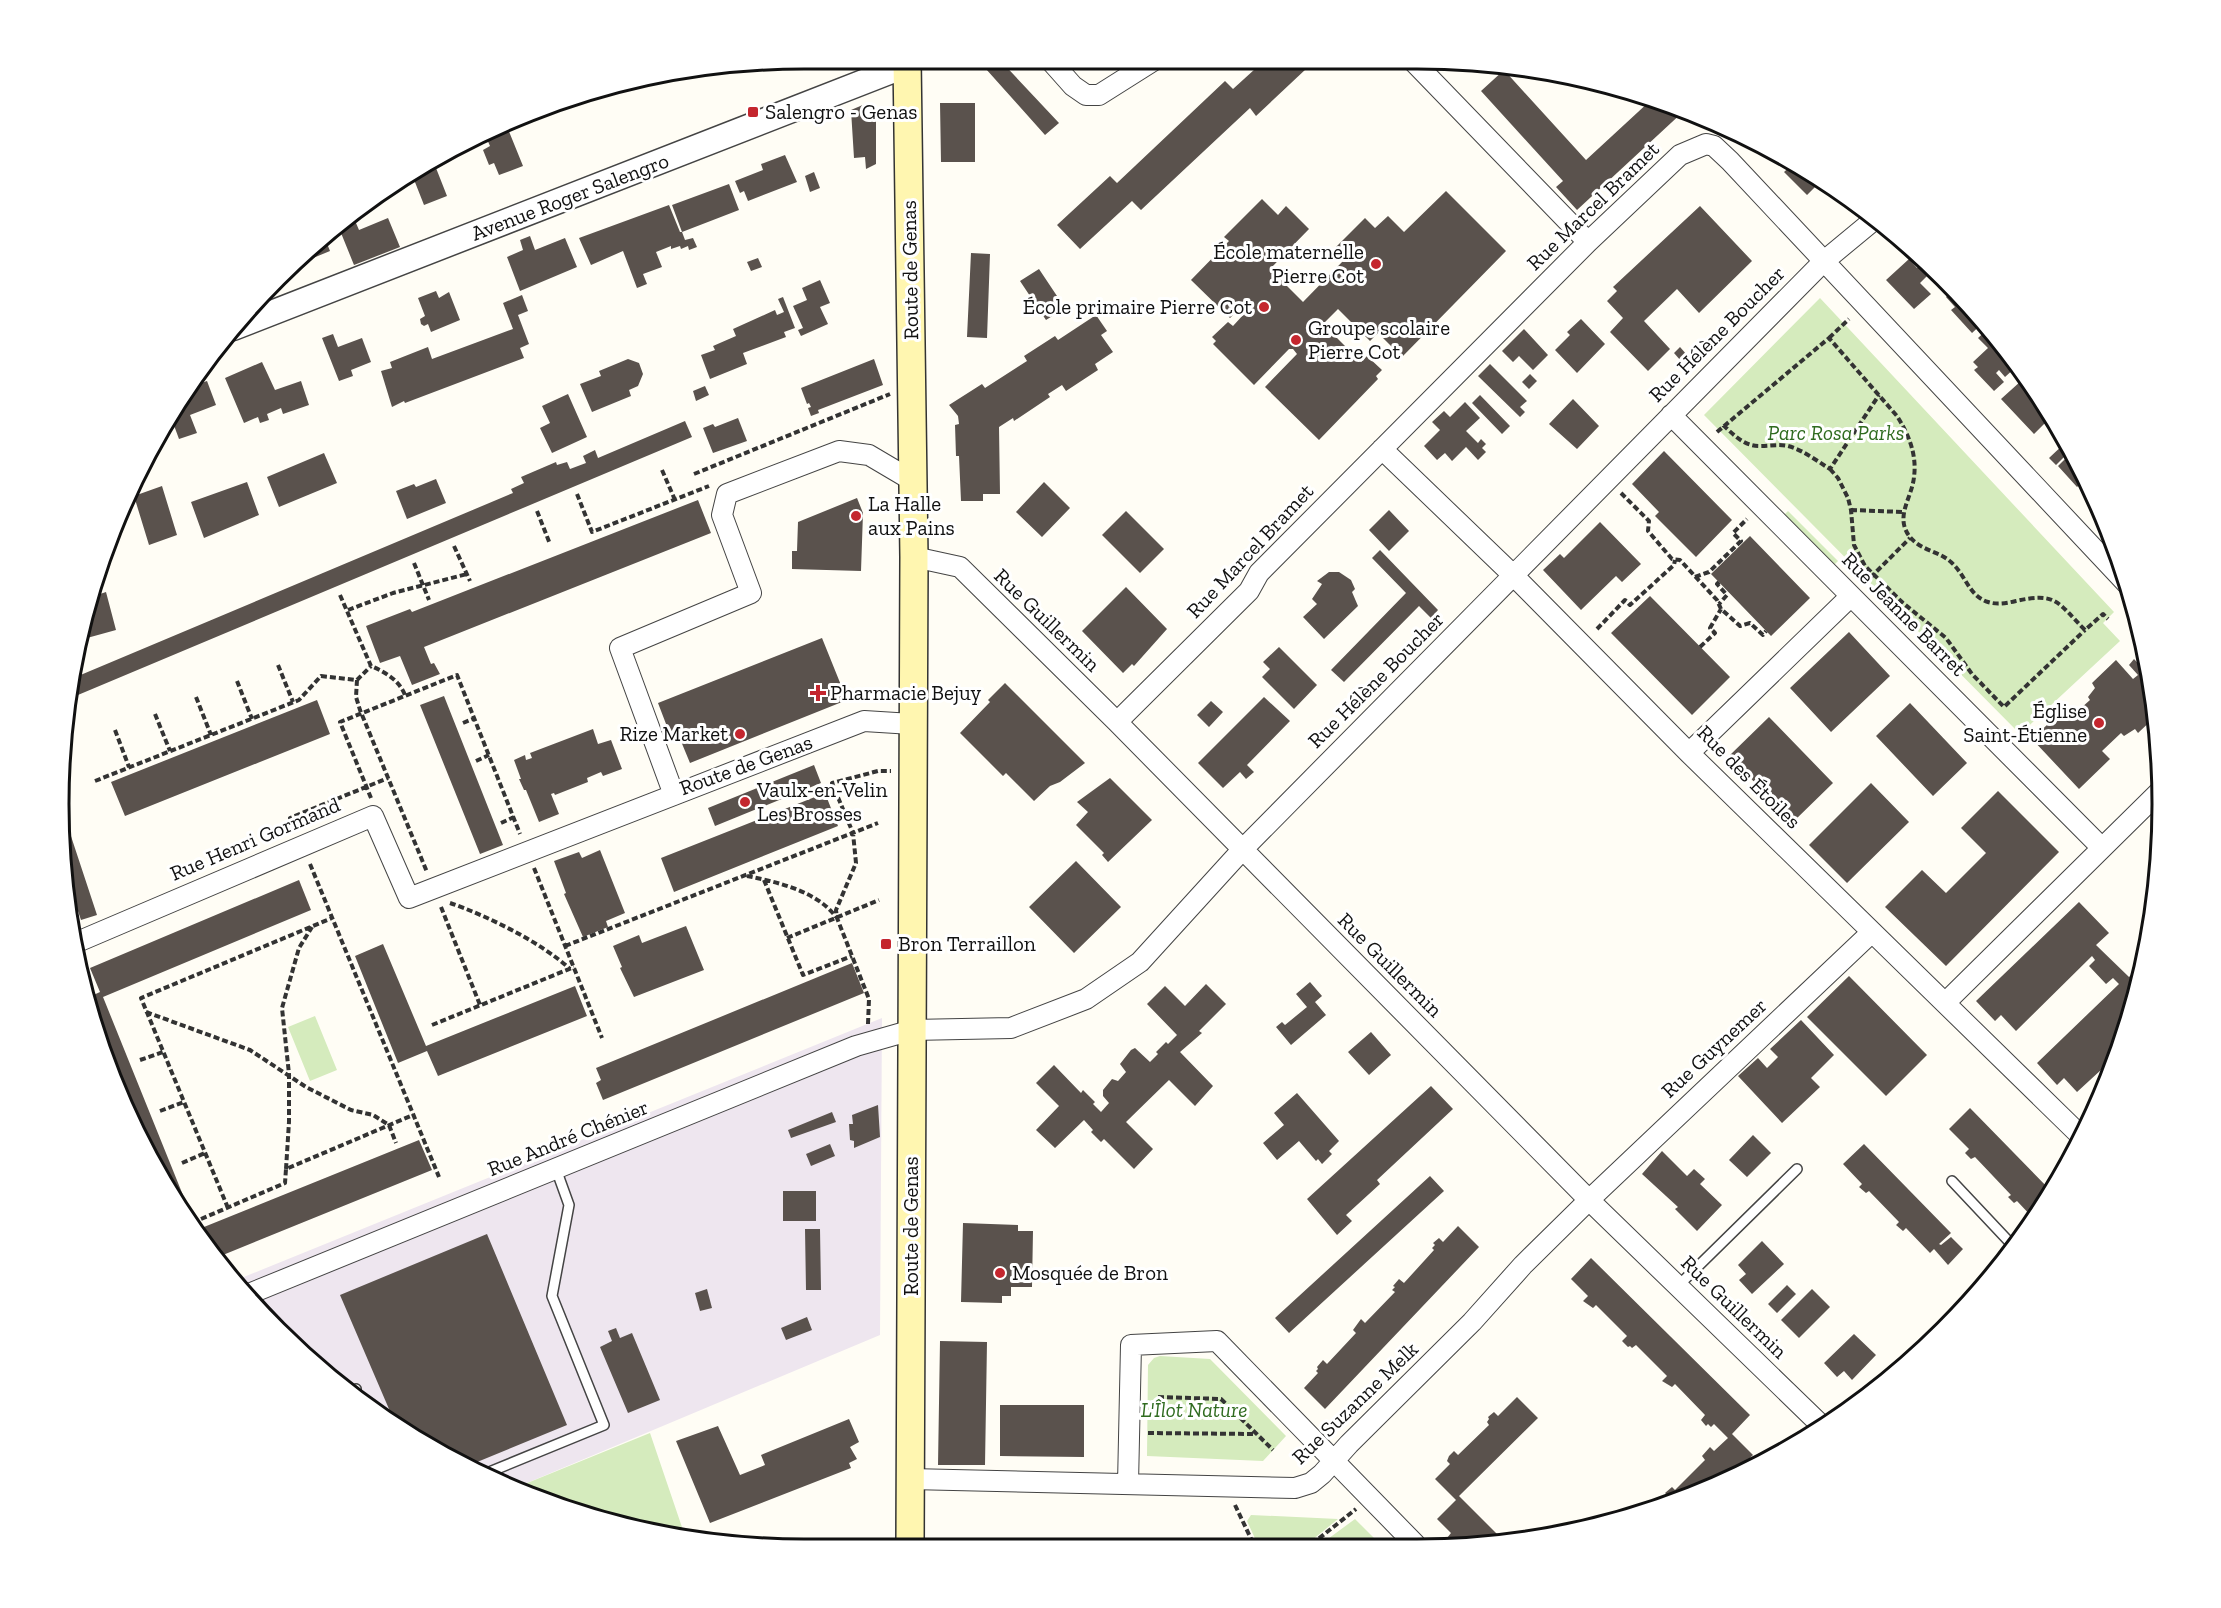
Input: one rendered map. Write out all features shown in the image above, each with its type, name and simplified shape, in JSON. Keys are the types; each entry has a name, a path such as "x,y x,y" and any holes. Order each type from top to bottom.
{"main road":[{"name":"Route de Genas","path":"907,69 914,557 910,1539"}],"street":[{"name":"Avenue Roger Salengro","path":"249,322 889,69"},
{"path":"1060,69 1086,95 1100,95 1139,69"},
{"path":"1422,69 1588,242"},
{"name":"Rue Marcel Bramet","path":"1117,722 1249,591 1259,573 1588,242 1680,155 1706,144 1714,146 1730,161 2114,570"},
{"name":"Rue Hélène Boucher","path":"912,1030 1011,1028 1086,999 1140,962 1242,850 1671,415 1823,262 1868,224"},
{"name":"Rue Jeanne Barret","path":"1671,415 1857,590 2102,848"},
{"name":"Rue des Étoiles","path":"1382,449 1514,576 1689,753 1872,932 2077,1127"},
{"name":"Route de Genas","path":"912,724 864,721 674,795 620,648 751,593 722,515 727,494 839,451 870,455 913,481"},
{"name":"Rue Guillermin","path":"914,557 960,567 1117,722 1589,1200 1816,1420"},
{"path":"1689,753 1857,590"},
{"path":"436,894 674,795"},
{"path":"1945,1003 2152,799"},
{"name":"Rue Henri Gormand","path":"82,940 373,816 409,898 436,894"},
{"name":"Rue Guynemer","path":"1589,1200 1872,932"},
{"name":"Rue André Chénier","path":"254,1292 867,1043 912,1030"},
{"name":"Rue Suzanne Melk","path":"910,1479 1228,1488 1295,1488 1311,1483 1472,1322 1589,1200"},
{"path":"1128,1484 1131,1345 1217,1341 1410,1539"}],"lane":[{"path":"495,1470 604,1425 552,1296 569,1204 556,1169"},
{"path":"1678,1286 1797,1169"},
{"path":"1952,1181 2008,1240"}],"path":[{"path":"1715,434 1849,320"},
{"path":"1828,338 1879,395 1905,429 1915,461 1914,478 1903,512 1903,522 1911,538 1919,546 1947,558 1958,568 1974,595 1981,600 2006,603 2037,597 2050,598 2085,630"},
{"path":"693,474 912,385"},
{"path":"1830,469 1879,395"},
{"path":"1723,425 1745,444 1788,446 1830,469 1838,478 1848,498 1854,545 1865,566 1946,638 1972,674 2004,707 2103,614 2108,619"},
{"path":"663,470 675,500"},
{"path":"577,494 592,532 711,485"},
{"path":"1620,492 1649,522 1647,531 1672,559 1680,560 1721,609 1740,626 1750,623 1763,635 1766,631"},
{"path":"1851,510 1903,512"},
{"path":"537,511 550,544"},
{"path":"1695,577 1709,572 1741,541 1733,533 1749,517"},
{"path":"1857,590 1911,538"},
{"path":"454,546 470,581"},
{"path":"1597,629 1625,600 1630,605 1674,565 1675,560"},
{"path":"414,563 429,600"},
{"path":"348,610 393,592 467,574"},
{"path":"1719,582 1717,584 1727,595 1719,604"},
{"path":"340,595 371,666 388,674 405,695 340,722 372,802 373,816"},
{"path":"1700,647 1715,633 1710,628 1721,609"},
{"path":"279,665 293,702"},
{"path":"371,666 357,680 356,697 361,713 480,1005"},
{"path":"95,781 299,700 321,676 357,680"},
{"path":"237,681 252,719"},
{"path":"196,698 211,735"},
{"path":"156,714 170,751"},
{"path":"463,723 475,718"},
{"path":"115,730 129,767"},
{"path":"476,761 489,756"},
{"path":"867,1043 869,999 837,918 837,910 856,863 853,833 832,783 878,771 912,771"},
{"path":"388,778 290,818 440,1178"},
{"path":"501,823 514,817"},
{"path":"565,946 878,823"},
{"path":"745,876 798,891 819,902 837,918"},
{"path":"764,880 803,975 852,956"},
{"path":"432,1024 572,968 511,930 436,894"},
{"path":"787,938 879,900"},
{"path":"228,1208 141,998 332,918"},
{"path":"201,1219 285,1183 289,1074 282,1008 299,948 312,927"},
{"path":"146,1012 250,1050 306,1087 351,1110 373,1115 389,1125 396,1143"},
{"path":"140,1060 163,1052"},
{"path":"160,1112 184,1102"},
{"path":"286,1169 413,1115"},
{"path":"182,1163 206,1154"},
{"path":"1158,1397 1221,1399 1273,1450"},
{"path":"1147,1434 1152,1432 1257,1434"},
{"path":"1228,1488 1251,1539"},
{"path":"1318,1539 1370,1497"}],"shaded area":[{"path":"882,1018 880,1335 525,1484 436,1441 357,1387 319,1357 284,1324 242,1278"}],"green space":[{"name":"Parc Rosa Parks","path":"1820,298 2114,612 2103,623 2120,641 2020,734 1704,415"},
{"path":"1788,511 1838,561 1834,565 1784,515"},
{"path":"315,1016 337,1070 310,1081 288,1027"},
{"name":"L'Îlot Nature","path":"1160,1356 1210,1359 1286,1436 1263,1461 1147,1456 1148,1365 1154,1358"},
{"path":"650,1433 683,1529 614,1514 525,1484"},
{"path":"1251,1515 1338,1519 1313,1539 1255,1539 1247,1521"},
{"path":"1355,1519 1375,1539 1328,1539"}],"building":[{"path":"986,69 1008,69 1059,123 1045,135"},
{"path":"1255,69 1306,69 1256,116 1250,108 1141,210 1132,201 1080,249 1057,225 1110,176 1117,183 1225,81 1233,89"},
{"path":"1500,74 1508,75 1586,160 1645,106 1677,117 1577,210 1556,187 1563,181 1481,91"},
{"path":"940,103 975,103 975,162 941,162"},
{"path":"865,104 876,118 876,164 866,169 865,157 854,158 851,110"},
{"path":"509,131 523,166 499,175 494,163 489,165 483,150 490,146 488,141"},
{"path":"785,155 797,182 748,201 744,191 740,193 735,181 763,170 761,164"},
{"path":"436,168 447,196 424,205 415,181"},
{"path":"1788,169 1815,187 1807,195 1784,172"},
{"path":"814,172 820,188 810,192 805,176"},
{"path":"729,184 739,210 682,232 672,205"},
{"path":"1446,191 1506,251 1402,357 1378,333 1370,341 1338,309 1323,324 1361,362 1367,356 1382,370 1376,376 1378,379 1319,440 1265,387 1297,354 1293,349 1289,349 1254,385 1213,344 1216,341 1212,337 1228,322 1233,326 1244,314 1239,309 1230,318 1191,280 1229,241 1224,237 1262,199 1278,215 1286,206 1309,229 1270,269 1303,302 1343,261 1332,251 1365,218 1375,228 1388,216 1404,232"},
{"path":"669,205 685,240 693,238 697,247 689,250 688,246 671,249 671,246 656,252 662,267 643,274 647,284 637,288 623,251 591,265 579,238"},
{"path":"1700,206 1752,261 1699,313 1677,289 1644,321 1670,349 1648,371 1610,332 1623,318 1607,301 1617,291 1613,287"},
{"path":"388,218 400,247 354,265 341,233 356,222 359,230"},
{"path":"530,236 535,250 565,238 577,267 520,291 507,257 523,250 520,240"},
{"path":"327,244 330,251 310,259"},
{"path":"971,253 990,254 987,338 967,337"},
{"path":"758,258 762,267 751,271 747,262"},
{"path":"1909,259 1928,275 1920,283 1931,294 1914,309 1886,280"},
{"path":"1039,269 1065,308 1046,320 1020,281"},
{"path":"820,280 830,303 820,307 828,324 801,336 798,330 803,328 793,306 807,300 802,288"},
{"path":"436,291 439,298 449,292 460,320 431,332 428,324 424,326 421,324 420,319 425,316 418,298"},
{"path":"522,295 528,311 518,315 529,344 520,348 524,358 392,407 381,371 392,368 390,362 428,347 432,359 513,329 503,303"},
{"path":"1948,295 1977,328 1972,333 1951,310 1955,307 1946,297"},
{"path":"783,297 795,328 784,332 786,337 743,353 747,364 710,379 701,355 715,350 713,346 736,336 733,329 775,310 777,315 784,312 778,299"},
{"path":"1096,315 1107,331 1101,335 1113,352 1095,364 1098,370 1066,391 1062,385 1048,394 1050,397 1014,421 1013,418 999,427 1000,494 983,494 983,501 961,501 959,456 956,456 955,425 959,424 958,416 949,405 982,384 985,388 1027,361 1024,356 1055,336 1058,340"},
{"path":"1581,319 1605,344 1577,373 1555,350 1570,335 1567,332"},
{"path":"1524,329 1548,355 1533,370 1519,356 1513,362 1502,351"},
{"path":"333,334 338,347 362,338 371,362 351,370 353,376 339,381 322,338"},
{"path":"1982,334 2011,372 2005,377 1999,370 1996,373 2004,382 1994,391 1974,370 1978,367 1973,362 1988,348 1978,338"},
{"path":"1680,347 1687,355 1681,361 1674,353"},
{"path":"628,359 639,363 643,374 638,386 629,390 631,396 592,412 580,384 601,376 599,371"},
{"path":"874,359 883,385 818,410 819,413 811,416 808,408 811,407 809,403 807,404 801,388"},
{"path":"262,362 275,390 301,381 309,405 283,414 281,408 267,414 269,420 260,423 258,417 244,423 225,378"},
{"path":"1490,364 1527,401 1520,407 1525,412 1520,417 1478,376"},
{"path":"1530,374 1537,381 1529,389 1522,382"},
{"path":"207,381 216,405 190,415 197,433 179,439 174,425 203,382"},
{"path":"2019,383 2045,423 2034,434 2001,399"},
{"path":"705,386 709,395 696,401 693,391"},
{"path":"568,394 587,437 552,453 540,428 550,423 542,406"},
{"path":"1480,395 1510,426 1502,434 1472,403"},
{"path":"1573,399 1599,426 1577,449 1549,424"},
{"path":"1465,402 1480,418 1466,431 1478,443 1481,439 1486,444 1482,448 1486,452 1478,460 1466,447 1452,461 1445,453 1437,460 1424,446 1440,430 1432,422 1444,411 1450,417"},
{"path":"738,418 747,441 713,453 703,428 713,424 715,427"},
{"path":"685,421 692,437 77,695 81,675 513,493 511,489 524,483 521,477 556,462 557,465 567,462 570,469 586,463 583,456 595,450 598,458"},
{"path":"2060,448 2064,457 2056,465 2049,458"},
{"path":"1664,451 1732,520 1696,557 1655,516 1659,512 1632,484"},
{"path":"324,453 337,483 279,507 267,477"},
{"path":"2065,459 2079,485 2077,487 2058,466"},
{"path":"436,479 446,503 407,519 396,491 414,484 416,487"},
{"path":"247,482 259,515 204,538 191,502"},
{"path":"1044,482 1070,508 1042,537 1016,512"},
{"path":"162,486 177,535 149,545 135,500 138,495"},
{"path":"857,498 863,513 861,571 792,569 792,551 797,551 798,522"},
{"path":"698,500 711,533 424,647 431,664 434,663 440,674 412,685 400,656 380,663 366,626 410,609 412,612"},
{"path":"1389,510 1409,531 1389,551 1369,530"},
{"path":"1126,511 1164,549 1140,573 1102,535"},
{"path":"1600,522 1641,564 1622,582 1616,576 1581,610 1543,570 1560,554 1564,558"},
{"path":"1750,536 1810,598 1771,636 1711,574"},
{"path":"1380,550 1438,610 1431,618 1419,606 1344,682 1331,670 1406,593 1372,558"},
{"path":"1329,572 1339,572 1351,580 1355,589 1352,592 1358,606 1324,639 1303,617 1317,604 1312,599 1322,584 1317,581"},
{"path":"1126,587 1167,629 1134,666 1132,664 1123,673 1082,631"},
{"path":"106,592 116,630 88,638 94,614 100,594"},
{"path":"1650,596 1730,677 1692,715 1611,633"},
{"path":"1849,632 1890,676 1831,732 1790,688"},
{"path":"822,638 847,700 690,763 678,734 671,737 658,703"},
{"path":"1279,647 1317,685 1294,709 1262,677 1270,669 1263,662"},
{"name":"Église Saint-Étienne","path":"2134,659 2138,664 2147,724 2138,733 2135,729 2124,736 2121,733 2102,751 2110,759 2079,789 2032,739 2064,709 2071,717 2090,700 2088,697 2095,688 2092,683 2116,660 2133,679 2138,675 2129,665"},
{"path":"1005,683 1085,763 1060,782 1050,786 1034,801 1006,773 1003,776 960,733"},
{"path":"444,696 503,845 480,854 420,705"},
{"path":"1264,697 1290,721 1247,765 1254,772 1246,779 1240,772 1223,788 1198,763"},
{"path":"317,700 330,734 125,816 111,782"},
{"path":"1211,701 1223,712 1209,727 1197,715"},
{"path":"1910,703 1967,763 1933,796 1876,736"},
{"path":"1769,717 1833,783 1793,822 1729,756"},
{"path":"593,729 598,744 611,740 622,769 603,776 601,772 587,778 588,782 555,795 551,794 559,814 539,822 519,779 521,779 514,760 525,755 526,760 532,758 530,753"},
{"path":"814,765 821,783 715,826 708,808"},
{"path":"1110,778 1152,820 1108,862 1102,855 1104,853 1076,825 1088,812 1077,802"},
{"path":"1871,783 1909,822 1847,883 1809,845"},
{"path":"1998,791 2059,852 1946,966 1885,907 1922,870 1946,893 1986,853 1961,828"},
{"path":"825,793 838,826 674,892 661,858"},
{"path":"70,834 97,915 81,920 75,900"},
{"path":"600,850 625,913 606,921 608,927 583,937 564,894 566,893 554,861 579,852 582,858"},
{"path":"1076,861 1121,907 1074,953 1029,907"},
{"path":"299,880 311,910 103,997 184,1199 167,1172 125,1085 94,995 100,992 90,968"},
{"path":"2079,902 2109,933 2096,945 2129,977 2132,974 2113,1040 2102,1069 2077,1092 2064,1078 2057,1085 2037,1063 2119,984 2113,978 2106,984 2089,966 2095,960 2092,956 2016,1031 2001,1015 1995,1021 1976,1001"},
{"path":"686,926 704,970 634,997 620,968 622,967 613,946 639,935 642,943"},
{"path":"383,944 426,1046 575,986 587,1016 438,1076 427,1051 398,1063 355,956"},
{"path":"852,963 864,993 603,1100 596,1083 601,1080 596,1068"},
{"path":"1849,976 1927,1055 1886,1096 1807,1017"},
{"path":"1310,982 1322,996 1315,1002 1326,1015 1291,1045 1276,1027 1282,1022 1285,1025 1307,1007 1296,994"},
{"path":"1206,984 1226,1004 1199,1031 1202,1033 1180,1052 1213,1086 1195,1106 1169,1080 1126,1122 1153,1149 1134,1169 1104,1139 1101,1142 1084,1120 1055,1148 1036,1130 1059,1106 1036,1083 1054,1065 1081,1093 1083,1090 1095,1102 1093,1104 1101,1112 1109,1103 1103,1096 1103,1090 1112,1079 1118,1081 1126,1072 1120,1064 1131,1050 1135,1048 1150,1062 1166,1042 1168,1044 1177,1035 1147,1004 1165,986 1185,1006"},
{"path":"1801,1020 1834,1055 1811,1078 1820,1087 1782,1123 1738,1076 1758,1058 1767,1068 1778,1057 1770,1049"},
{"path":"1371,1032 1391,1055 1369,1075 1348,1052"},
{"path":"1431,1086 1453,1109 1377,1180 1380,1184 1346,1215 1352,1221 1337,1235 1307,1199"},
{"path":"1297,1093 1339,1141 1329,1151 1332,1154 1322,1164 1318,1159 1316,1161 1299,1141 1277,1160 1263,1143 1284,1125 1274,1113"},
{"path":"878,1105 880,1137 854,1148 854,1141 850,1140 849,1124 853,1124 852,1115"},
{"path":"1970,1108 2045,1185 2028,1212 2017,1201 2014,1203 2008,1197 2011,1195 1975,1157 1971,1159 1965,1153 1969,1149 1949,1129"},
{"path":"832,1112 836,1122 791,1138 788,1130"},
{"path":"1753,1135 1771,1153 1747,1177 1729,1160"},
{"path":"419,1140 432,1170 224,1255 204,1227"},
{"path":"830,1144 835,1156 811,1166 806,1154"},
{"path":"1864,1144 1951,1233 1939,1244 1941,1245 1951,1237 1963,1249 1948,1265 1934,1249 1930,1253 1906,1228 1903,1231 1896,1225 1899,1222 1869,1191 1866,1193 1859,1187 1862,1184 1843,1164"},
{"path":"1662,1151 1687,1176 1694,1169 1705,1179 1700,1184 1722,1205 1697,1231 1675,1209 1678,1207 1642,1174"},
{"path":"1430,1176 1444,1191 1289,1333 1275,1318"},
{"path":"783,1191 816,1191 816,1221 783,1221"},
{"name":"Mosquée de Bron","path":"963,1223 1018,1225 1018,1231 1033,1231 1032,1287 1011,1287 1011,1296 1002,1296 1002,1303 961,1302"},
{"path":"1458,1226 1479,1247 1325,1409 1304,1388 1318,1373 1317,1367 1323,1360 1327,1364 1356,1333 1353,1330 1361,1319 1365,1323 1395,1292 1392,1290 1395,1287 1393,1286 1399,1279 1404,1283 1434,1250 1433,1243 1439,1238 1443,1242"},
{"path":"805,1229 820,1229 821,1290 806,1290"},
{"path":"487,1234 567,1425 477,1462 436,1441 390,1410 340,1295"},
{"path":"1762,1241 1784,1264 1752,1294 1739,1280 1746,1274 1738,1265"},
{"path":"1591,1258 1750,1415 1732,1434 1753,1455 1742,1463 1667,1495 1665,1493 1672,1487 1675,1490 1705,1460 1702,1456 1710,1447 1714,1451 1728,1438 1714,1424 1711,1427 1708,1424 1706,1426 1701,1420 1705,1415 1675,1384 1672,1387 1662,1381 1667,1376 1636,1345 1632,1348 1628,1347 1622,1341 1627,1336 1596,1305 1593,1308 1583,1301 1588,1296 1571,1279"},
{"path":"1787,1285 1796,1294 1777,1313 1768,1304"},
{"path":"707,1289 712,1308 700,1311 695,1293"},
{"path":"1812,1289 1830,1307 1799,1338 1781,1320"},
{"path":"807,1317 812,1330 786,1340 781,1328"},
{"path":"616,1328 620,1338 632,1333 660,1400 628,1413 600,1347 612,1341 608,1331"},
{"path":"1854,1334 1876,1355 1852,1380 1844,1371 1837,1377 1824,1363"},
{"path":"940,1341 987,1342 985,1465 938,1465"},
{"path":"1517,1397 1538,1418 1459,1496 1497,1534 1447,1538 1451,1533 1437,1519 1456,1500 1435,1479 1450,1464 1447,1461 1454,1451 1458,1455 1489,1425 1488,1417 1494,1412 1498,1416"},
{"path":"1000,1405 1084,1405 1084,1457 1000,1456"},
{"path":"849,1419 859,1442 850,1447 857,1459 849,1463 851,1468 710,1523 676,1441 718,1426 740,1475 765,1465 761,1455"}],"place":[{"name":"Salengro - Genas","path":"753,112"},
{"name":"École maternelle Pierre Cot","path":"1376,264"},
{"name":"École primaire Pierre Cot","path":"1264,307"},
{"name":"Groupe scolaire Pierre Cot","path":"1296,340"},
{"name":"La Halle aux Pains","path":"856,516"},
{"name":"Pharmacie Bejuy","path":"818,693"},
{"name":"Église Saint-Étienne","path":"2099,723"},
{"name":"Rize Market","path":"740,734"},
{"name":"Vaulx-en-Velin Les Brosses","path":"745,802"},
{"name":"Bron Terraillon","path":"886,944"},
{"name":"Mosquée de Bron","path":"1000,1273"}]}
